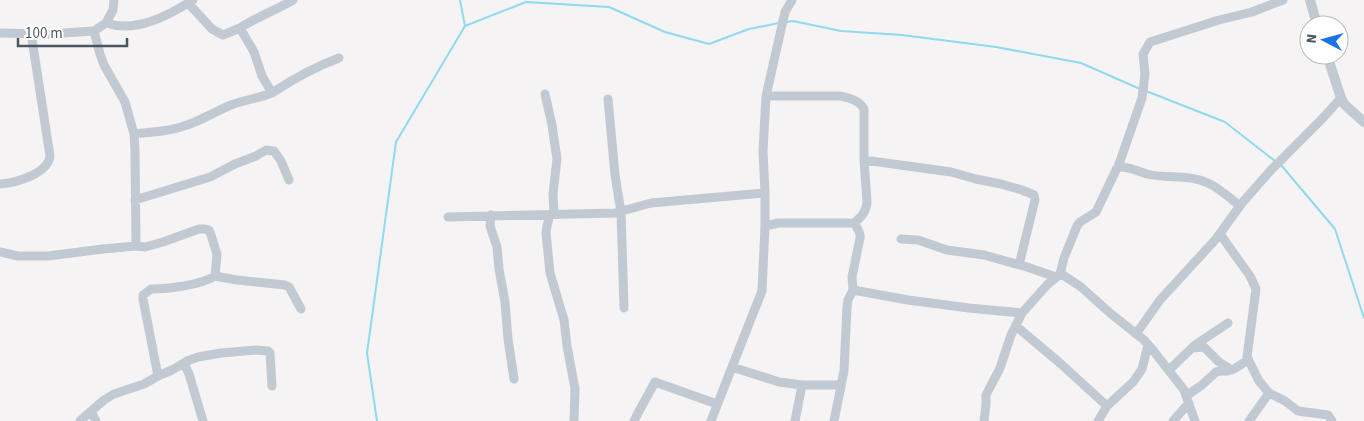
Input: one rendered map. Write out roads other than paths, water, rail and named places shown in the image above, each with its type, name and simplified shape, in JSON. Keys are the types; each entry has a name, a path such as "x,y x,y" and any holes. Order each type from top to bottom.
{"street":[{"path":"0,33 49,34 94,31 106,23 113,10 114,0"},
{"path":"106,23 117,26 142,24 158,19 191,2 212,29 223,35 240,28 254,19 271,13 293,0"},
{"path":"711,421 762,292 765,226 763,151 766,96 785,12 792,0"},
{"path":"984,421 986,395 1000,368 1011,335 1022,313 1058,275 1077,226 1096,212 1118,167 1142,98 1145,74 1143,54 1150,42 1219,20 1252,12 1283,0"},
{"path":"1310,0 1314,15"},
{"path":"240,28 254,52 262,76 272,93"},
{"path":"94,31 104,64 125,102 134,134 136,246"},
{"path":"0,184 30,176 40,171 50,162 48,136 31,33"},
{"path":"134,134 180,128 233,104 272,93 321,65 339,58"},
{"path":"1330,65 1344,105 1364,122"},
{"path":"545,94 557,159 552,214 546,233 550,273 564,320 575,389 574,421"},
{"path":"765,226 778,223 854,223 864,214 867,202 864,160 864,109 862,106 855,100 840,96 766,96"},
{"path":"1136,334 1160,300 1220,234 1240,206 1271,170 1341,98"},
{"path":"608,99 615,175 621,212 624,308"},
{"path":"135,200 216,176 235,164 266,150 274,151 281,161 289,180"},
{"path":"864,160 951,172 1001,184 1034,195 1035,200 1019,265"},
{"path":"1118,167 1158,176 1200,180 1210,184 1240,206"},
{"path":"448,217 621,212 651,203 765,193"},
{"path":"491,215 490,226 497,247 514,379"},
{"path":"834,421 844,371 848,300 853,290 852,277 861,235 854,223"},
{"path":"0,252 18,256 48,256 103,248 145,247 199,229 205,229 209,230 216,254 215,276"},
{"path":"1220,234 1250,276 1256,289 1247,349 1248,360 1259,381 1268,393 1285,401 1298,412 1328,415 1332,421"},
{"path":"901,239 918,240 947,250 984,255 1058,275 1081,287 1148,344 1184,390 1194,421"},
{"path":"158,376 143,295 151,289 189,285 208,281 215,276 285,285 301,310"},
{"path":"853,290 908,300 1022,313"},
{"path":"1169,370 1192,348 1218,328 1228,323"},
{"path":"1016,326 1107,406"},
{"path":"1098,421 1107,406 1133,382 1142,369 1148,344"},
{"path":"1192,348 1204,347 1219,362 1232,370"},
{"path":"80,421 104,400 114,394 144,384 198,357 221,353 268,351 270,353 272,386"},
{"path":"1173,421 1188,399 1216,372 1221,370 1227,372 1248,360"},
{"path":"184,364 189,374 203,421"},
{"path":"732,366 779,382 802,385 840,385"},
{"path":"634,421 655,382 717,404"},
{"path":"795,421 802,385"},
{"path":"1249,421 1268,393"},
{"path":"91,412 96,421"}],"waterway":[{"path":"377,421 367,353 396,142 465,26 460,0"},
{"path":"465,26 526,2 609,7 665,32 709,44 749,29 779,23"},
{"path":"786,22 793,21 841,31 902,35 996,47 1081,63 1140,89"},
{"path":"1146,91 1225,122 1275,161"},
{"path":"1281,165 1335,229 1364,318"}]}
